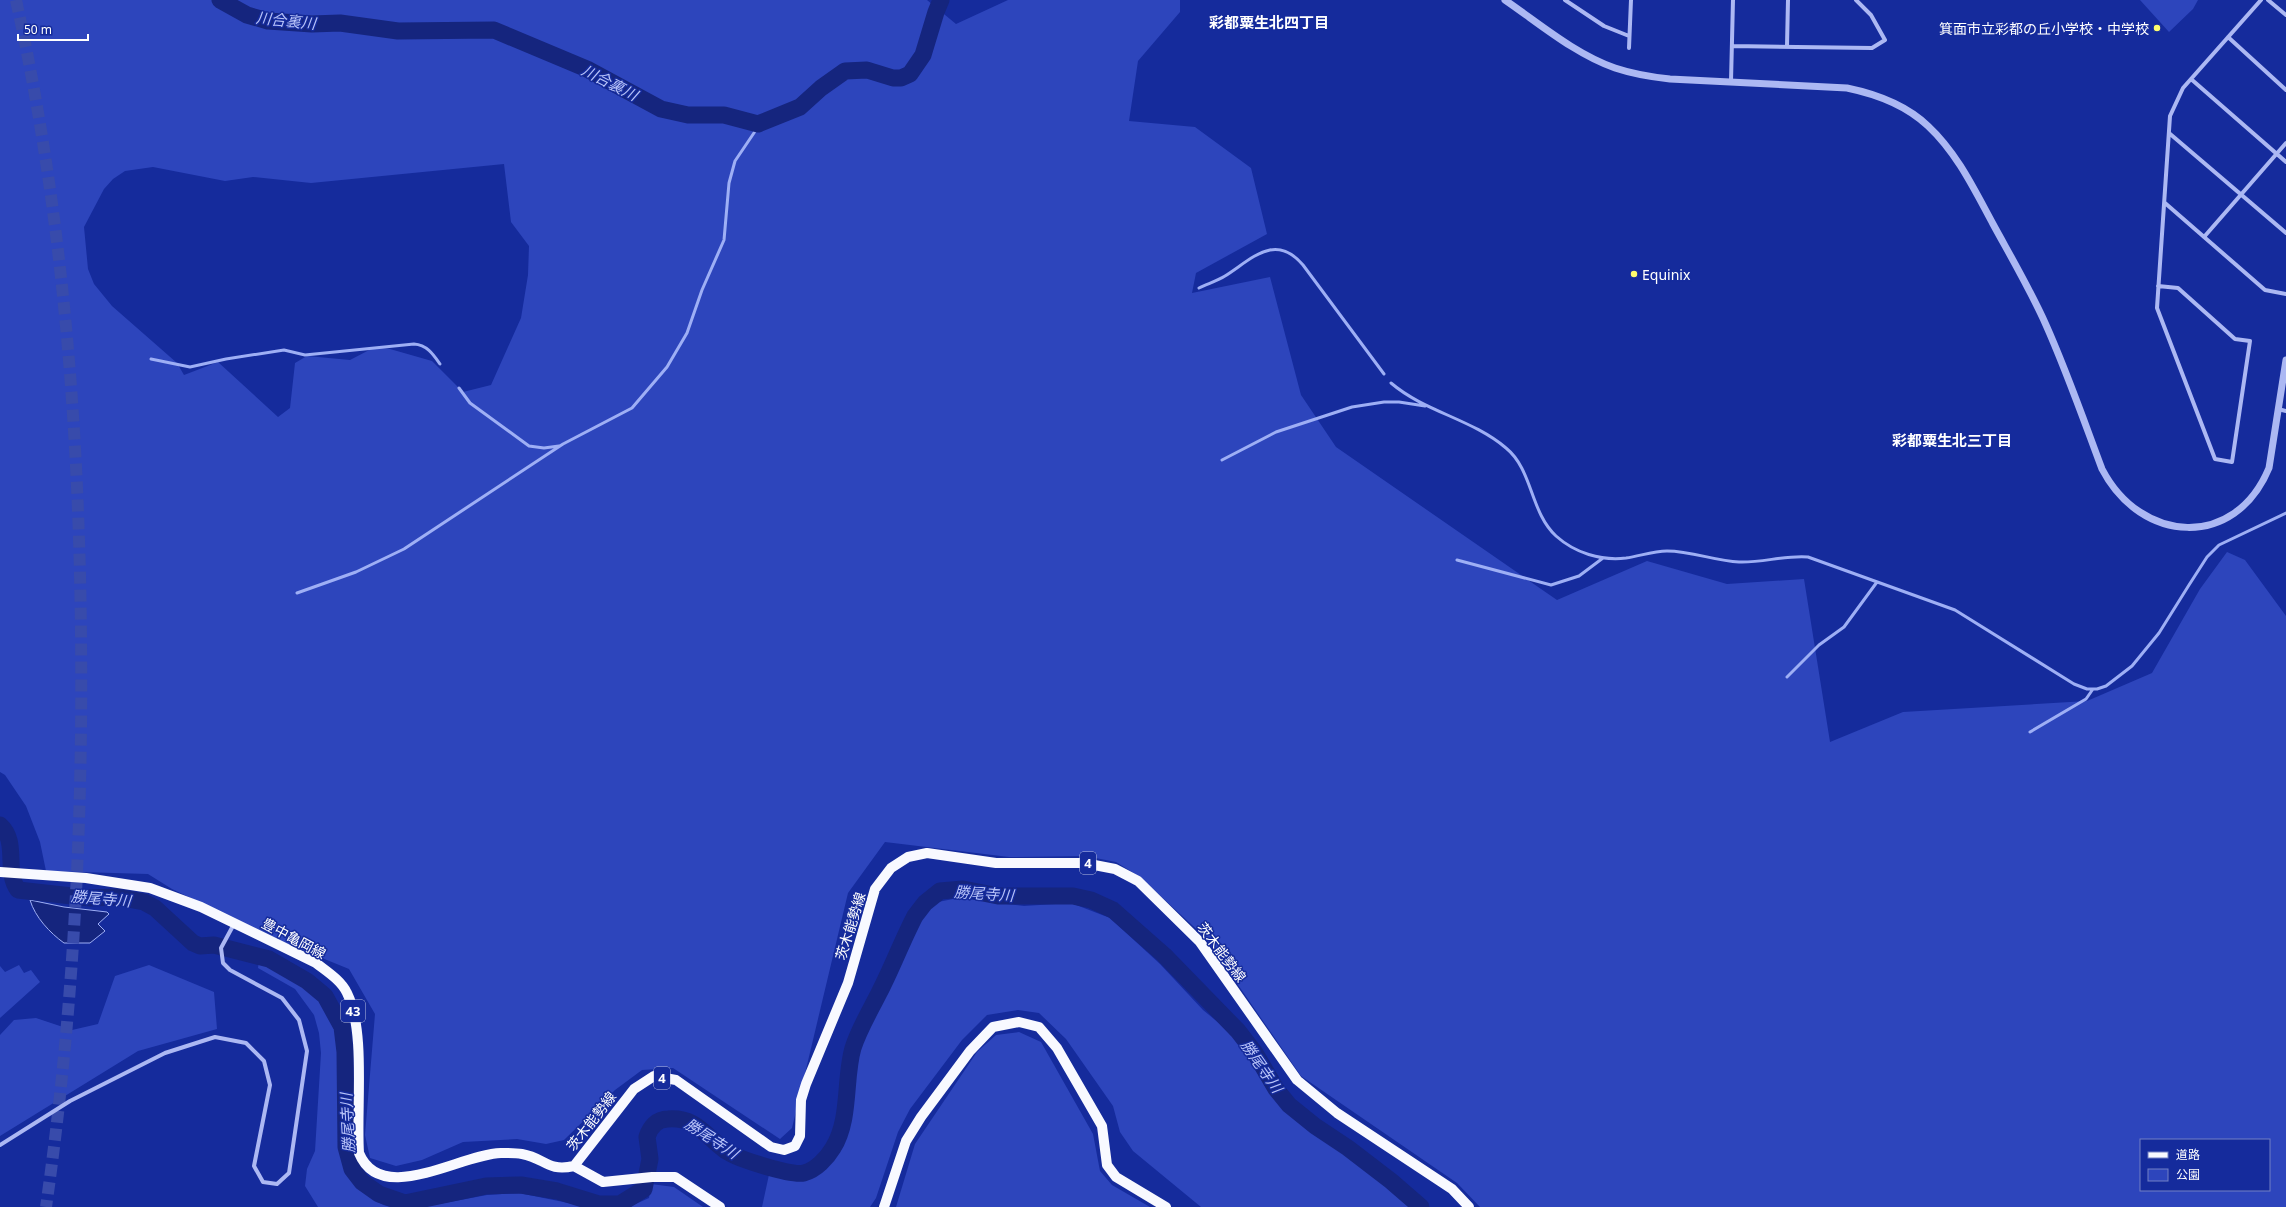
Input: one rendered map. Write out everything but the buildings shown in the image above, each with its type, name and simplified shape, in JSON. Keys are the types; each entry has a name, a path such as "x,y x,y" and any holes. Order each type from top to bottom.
{"main road":[{"name":"茨木能勢線","path":"720,1207 676,1177 652,1177 603,1182 574,1166 634,1089 654,1076 676,1080 771,1147 784,1150 794,1146 800,1136 801,1100 806,1084 848,983 875,889 891,868 908,857 927,853 996,863 1084,863 1115,868 1138,881 1200,942 1297,1080 1337,1113 1452,1189 1469,1207"},
{"name":"豊中亀岡線","path":"2,873 86,878 144,886 189,902 234,923 316,963 331,975 346,992 355,1018 359,1153 363,1165 376,1176 394,1181 418,1178 476,1158 500,1153 523,1154 553,1168 574,1166"},
{"path":"884,1207 906,1141 921,1117 970,1051 993,1027 1019,1022 1039,1027 1057,1048 1102,1126 1107,1165 1116,1177 1166,1207"}],"street":[{"path":"1505,0 1574,48 1616,68 1644,76 1670,79 1825,86 1866,92 1908,110 1927,125 1945,143 1963,169 2046,324 2109,484 2133,510 2147,518 2163,525 2199,527 2228,517 2246,505 2263,482 2269,468 2282,410 2286,360"},
{"path":"1565,0 1604,26 1629,36"},
{"path":"1629,48 1631,0"},
{"path":"1731,81 1733,0"},
{"path":"1787,46 1788,0"},
{"path":"1732,46 1872,48 1885,40 1872,15 1856,0"},
{"path":"2158,286 2178,288 2235,339 2250,341 2232,462 2215,459 2157,308 2158,286 2170,116 2176,100 2192,79 2261,0"},
{"path":"2268,0 2286,15"},
{"path":"2228,37 2286,90"},
{"path":"2192,79 2286,162"},
{"path":"2169,132 2286,234"},
{"path":"2204,237 2286,143"},
{"path":"2165,203 2265,290 2286,294"},
{"path":"0,1145 70,1101 158,1057 215,1037 246,1043 264,1062 270,1085 254,1166 263,1182 277,1184 289,1173 307,1051 299,1020 282,998 230,970 223,963 220,953 234,923"}],"green space":[{"path":"0,0 927,0 956,24 1008,0 1180,0 1180,12 1138,61 1129,121 1195,127 1251,168 1267,234 1196,273 1192,293 1270,277 1301,395 1336,447 1557,600 1647,561 1727,584 1804,579 1830,742 1903,712 2087,701 2152,673 2200,589 2227,552 2245,560 2286,616 2286,1207 1480,1207 1457,1183 1301,1076 1205,937 1140,877 1116,862 1085,856 1009,857 885,842 848,893 792,1128 780,1139 673,1068 642,1070 615,1090 564,1140 546,1144 517,1139 463,1142 422,1160 396,1166 370,1158 365,1135 375,1014 349,969 285,943 172,889 148,874 46,871 40,842 26,806 5,775 0,772","holes":["504,164 511,222 529,246 528,275 521,318 491,385 463,392 432,361 390,349 375,347 350,360 307,356 295,363 290,408 278,417 218,362 184,375 177,363 112,306 94,284 88,269 84,227 104,189 113,179 125,171 153,167 225,181 253,177 311,183"]},
{"path":"2140,0 2198,0 2193,9 2169,32"},
{"path":"963,897 1024,906 1071,903 1110,918 1160,964 1203,1010 1236,1037 1268,1091 1286,1111 1313,1134 1345,1154 1391,1189 1409,1207 1201,1207 1133,1151 1120,1132 1113,1106 1066,1039 1039,1013 1018,1010 987,1015 962,1040 910,1109 898,1132 876,1198 870,1207 762,1207 770,1170 788,1175 803,1176 816,1173 827,1166 836,1156 848,1129 853,1104 855,1073 865,1033 877,1007 886,994 912,935 933,903"},
{"path":"259,961 283,972 306,987 316,996 331,1017 336,1030 340,1050 339,1139 343,1160 352,1178 366,1194 377,1202 390,1207 318,1207 305,1186 307,1169 315,1151 321,1053 319,1033 314,1015 295,989 258,968"},
{"path":"19,965 24,973 31,970 40,982 0,1018 0,966 5,972"},
{"path":"149,965 214,992 217,1029 138,1051 0,1136 0,1035 14,1020 36,1018 72,1030 98,1024 115,976"},
{"path":"1019,1032 1041,1042 1093,1134 1100,1171 1112,1185 1150,1207 896,1207 915,1144 977,1052 996,1035"},
{"path":"651,1184 674,1187 703,1207 629,1207 649,1198"},
{"path":"519,1193 588,1207 423,1207 487,1195"}],"shaded area":[{"path":"30,900 64,907 107,912 109,914 98,924 105,931 90,943 64,943 53,934 39,918"}],"waterway":[{"name":"川合裏川","path":"220,0 247,15 268,21 312,24 340,23 398,31 494,30 587,69 661,109 688,115 724,115 758,124 800,107 821,88 845,71 867,70 893,78 901,78 910,74 923,55 941,0"},
{"path":"297,593 356,572 404,549 563,444 632,408 667,367 687,333 702,290 724,240 729,183 735,161 760,124"},
{"path":"1199,288 1222,278 1254,256 1273,249 1283,250 1293,255 1303,265 1384,374"},
{"path":"151,359 190,367 226,359 284,350 305,355 414,344 426,348 440,364"},
{"path":"1391,383 1404,393 1493,438 1506,448 1515,457 1522,468 1547,526 1563,542 1580,551 1598,557 1617,559 1667,551 1676,551 1739,562 1791,557 1808,557 1955,610 2074,684 2087,689 2097,689 2106,686 2132,666 2159,633 2207,557 2219,545 2286,513"},
{"path":"459,388 470,403 529,446 544,448 559,446"},
{"path":"1222,460 1276,432 1352,407 1384,402 1399,402 1425,406"},
{"path":"1457,560 1551,585 1579,576 1603,558"},
{"path":"1787,677 1819,645 1844,627 1877,582"},
{"path":"2030,732 2086,699 2093,689"},
{"name":"勝尾寺川","path":"0,825 6,832 9,840 12,874 18,890 90,898 117,897 144,902 155,908 193,943 200,946 214,945 269,959 307,981 325,996 342,1027 345,1052 346,1147 352,1169 362,1182 379,1194 405,1203 486,1186 521,1185 557,1191 599,1204 620,1204 644,1189 650,1159 647,1137 654,1124 664,1119 678,1119 694,1124 726,1151 753,1162 788,1172 804,1173 813,1169 828,1156 839,1137 845,1112 850,1060 855,1041 884,984 915,916 925,903 940,891 963,889 998,896 1073,896 1091,900 1113,910 1164,955 1238,1031 1255,1053 1276,1089 1289,1105 1315,1126 1348,1148 1391,1181 1421,1207"}],"tunnel":[{"path":"16,0 32,78 56,236 72,396 80,556 81,708 78,851 63,1065 46,1207"}],"place":[{"name":"箕面市立彩都の丘小学校・中学校","path":"2157,28"},
{"name":"Equinix","path":"1634,274"}],"district":[{"name":"彩都粟生北四丁目","path":"1269,22"},
{"name":"彩都粟生北三丁目","path":"1952,440"}]}
